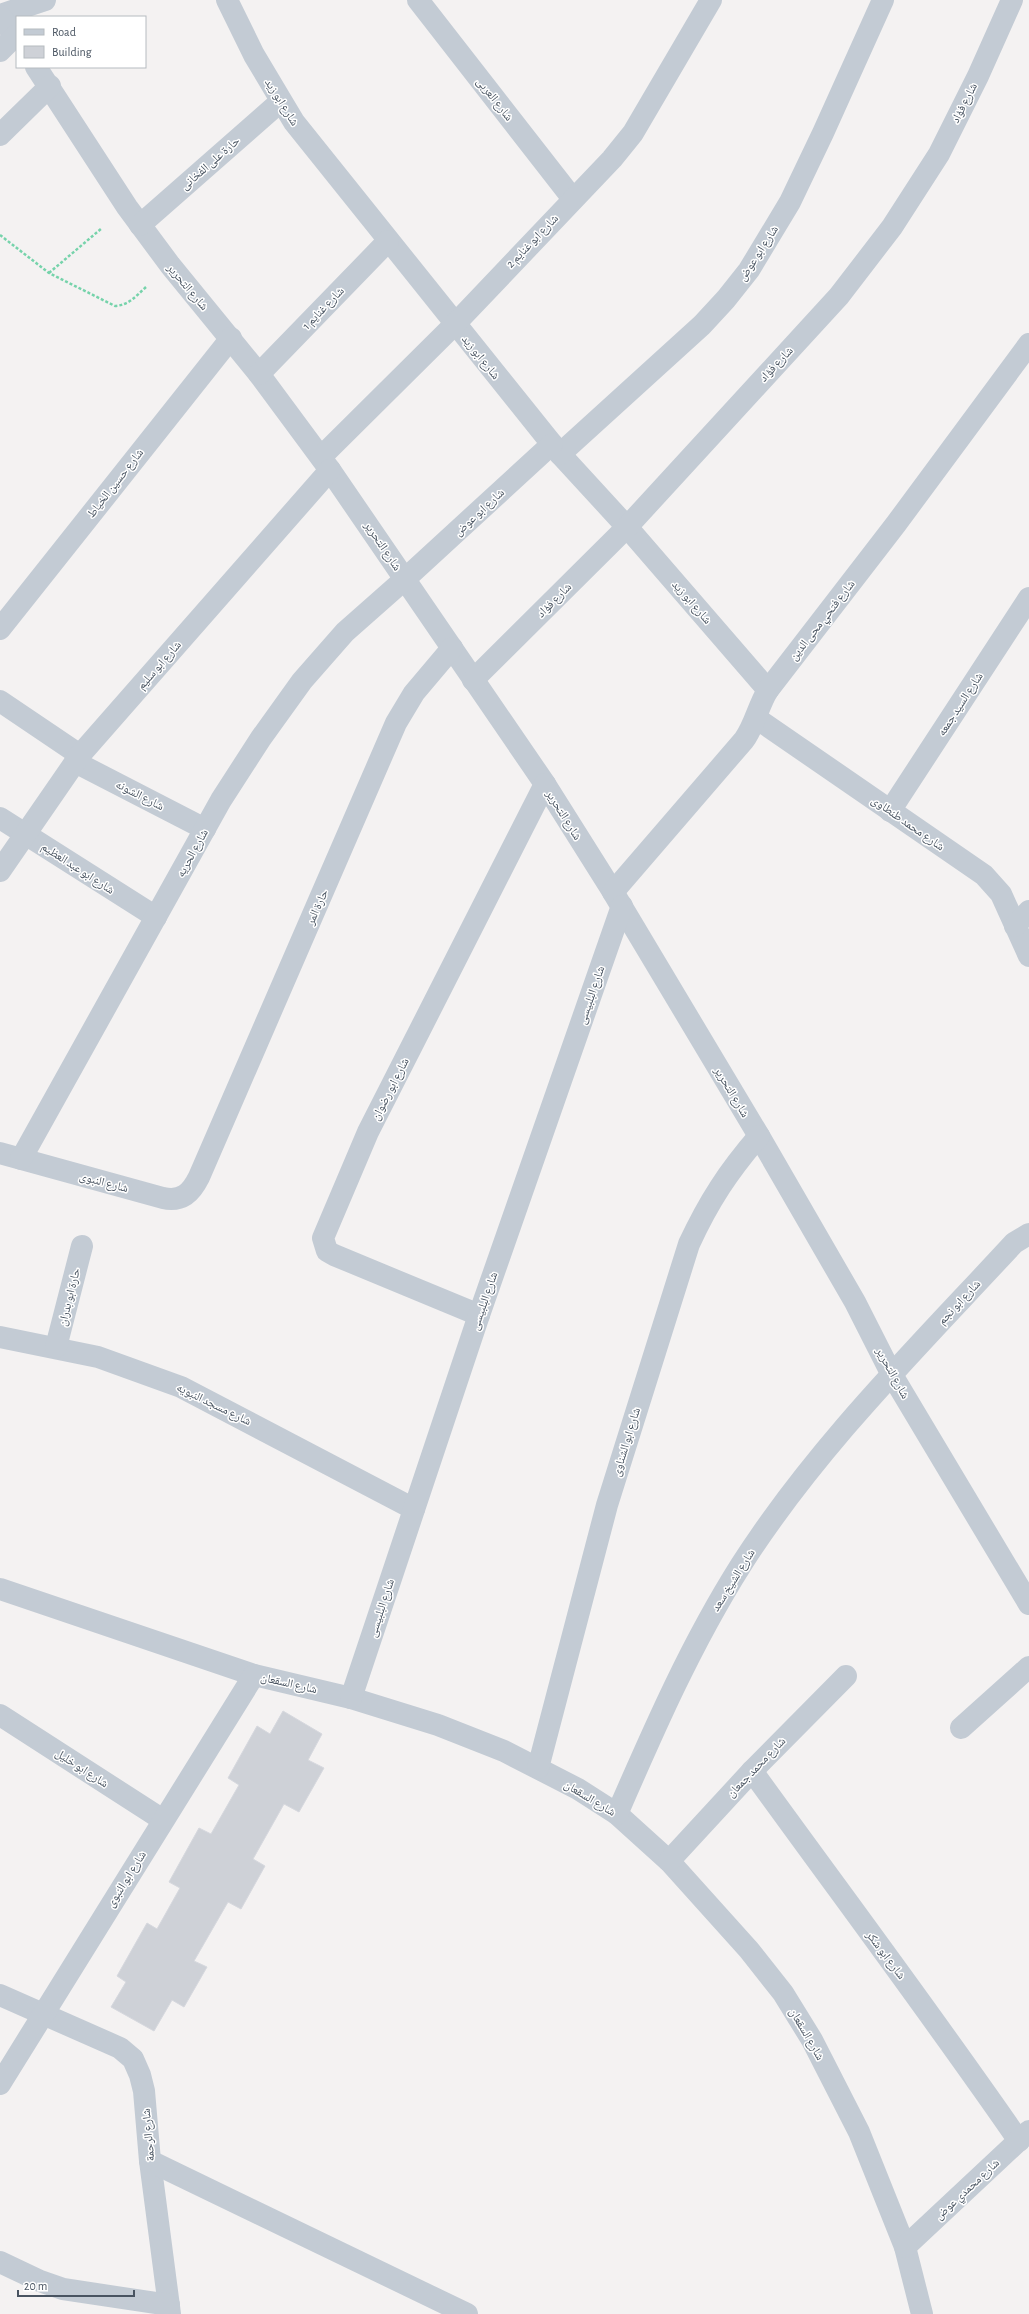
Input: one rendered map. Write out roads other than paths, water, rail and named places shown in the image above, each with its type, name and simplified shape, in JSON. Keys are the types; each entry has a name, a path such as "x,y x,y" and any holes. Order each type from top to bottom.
{"street":[{"path":"11,42 0,16 45,0"},
{"name":"شارع ابو زيد","path":"228,0 254,55 280,102 294,122 556,449 627,527 768,690"},
{"name":"شارع العربى","path":"418,0 573,199"},
{"name":"شارع ابو غنايم 2","path":"326,463 455,324 612,159 633,133 711,0"},
{"name":"شارع ابو عوض","path":"405,579 702,325 726,299 749,270 793,195 883,0"},
{"name":"شارع فؤاد","path":"473,680 627,527 839,296 892,227 939,154 978,76 1012,0"},
{"name":"شارع التحرير","path":"37,68 140,225 170,265 231,338 326,463 545,784 618,899 759,1136 855,1302 892,1375 1029,1604"},
{"path":"0,135 50,86"},
{"name":"حارة على الفخانى","path":"140,225 280,102"},
{"name":"شارع غنايم 1","path":"259,374 388,241"},
{"name":"شارع حسين الخياط","path":"0,629 231,338"},
{"name":"شارع فتحي محى الدين","path":"618,899 744,740 756,718 762,699 768,690 896,524 1029,344"},
{"name":"شارع ابو سليم","path":"0,871 24,834 78,758 326,463"},
{"name":"شارع الحريه","path":"21,1159 206,829 253,750 322,656 368,609 405,579"},
{"name":"شارع السيد جمعه","path":"890,810 1029,598"},
{"name":"حارة المر","path":"199,1177 396,723 414,693 452,648"},
{"name":"شارع الشونه","path":"0,701 78,758 206,829"},
{"name":"شارع محمد طنطاوى","path":"756,718 984,875 1022,918 1029,956"},
{"name":"شارع ابو رضوان","path":"479,1315 334,1255 328,1251 323,1238 368,1132 545,784"},
{"name":"شارع ابو عبد العظيم","path":"0,818 156,918"},
{"name":"شارع البلبيسى","path":"351,1698 618,899"},
{"name":"شارع ابو الشناوى","path":"538,1768 607,1504 689,1244 712,1198 732,1168 759,1136"},
{"name":"شارع النبوى","path":"0,1153 173,1200 182,1198 190,1192 199,1177"},
{"name":"شارع ابو نجم","path":"892,1375 1014,1243 1029,1234"},
{"name":"حارة ابو بدران","path":"56,1347 82,1246"},
{"name":"شارع مسجد النبويه","path":"0,1337 56,1347 112,1362 181,1387 414,1509"},
{"name":"شارع الشيخ سعد","path":"617,1814 675,1682 707,1622 742,1564 822,1453 892,1375"},
{"name":"شارع السقعان","path":"0,1589 254,1675 351,1698 438,1725 504,1751 578,1789 617,1814 669,1861 749,1950 783,1993 812,2040 859,2132 906,2247 922,2314"},
{"path":"961,1728 1029,1667"},
{"name":"شارع ابو النبوى","path":"0,2084 42,2014 254,1675"},
{"name":"شارع محمد جمعان","path":"669,1861 752,1771 846,1676"},
{"name":"شارع ابو خليل","path":"0,1715 163,1820"},
{"name":"شارع ابو شكر","path":"752,1771 885,1954 1024,2136"},
{"name":"شارع الرحمة","path":"0,1995 120,2048 133,2059 140,2075 144,2091 150,2161 169,2309"},
{"name":"شارع محمدي عوض","path":"906,2247 1024,2136"},
{"path":"150,2161 467,2314"},
{"path":"0,2262 34,2278 63,2289 169,2309"}]}
